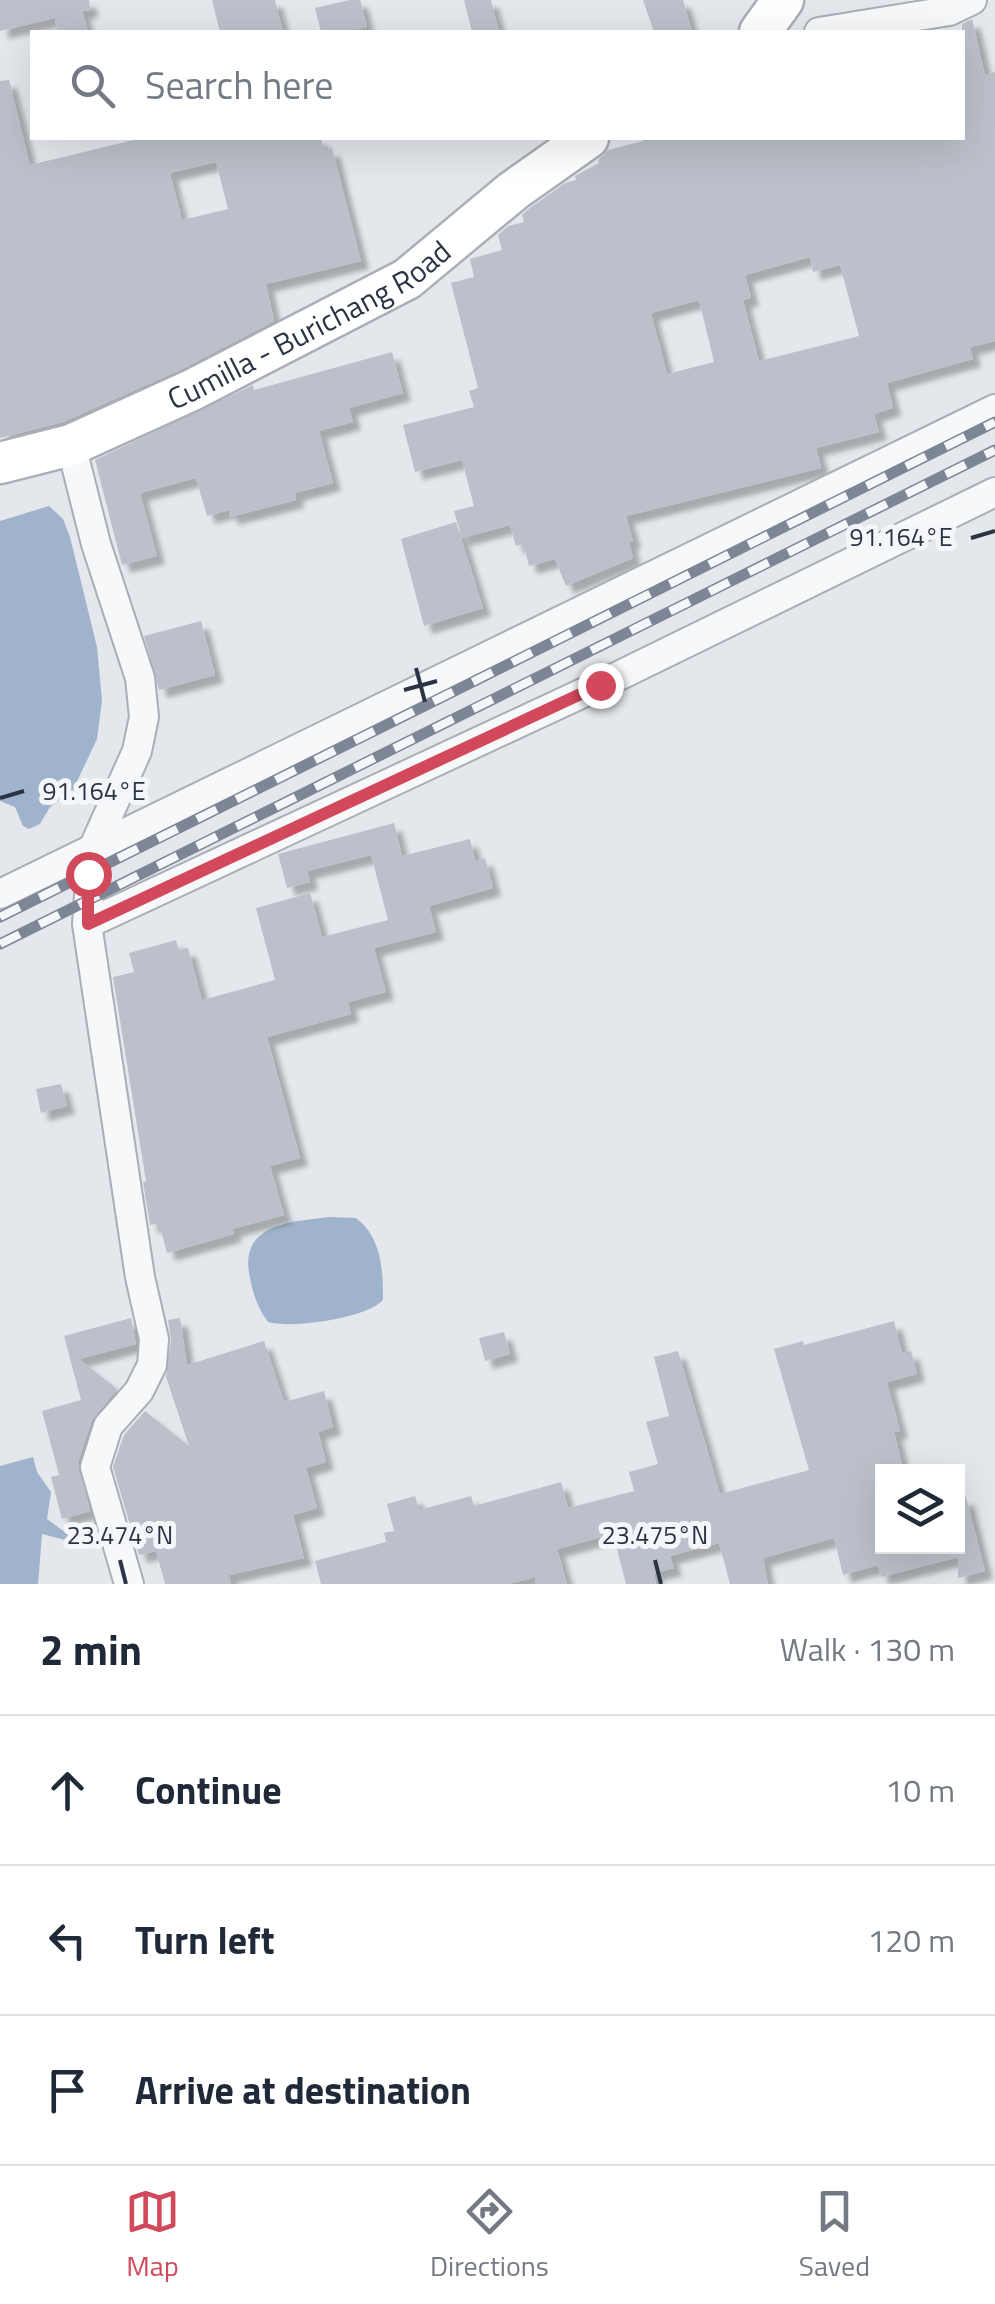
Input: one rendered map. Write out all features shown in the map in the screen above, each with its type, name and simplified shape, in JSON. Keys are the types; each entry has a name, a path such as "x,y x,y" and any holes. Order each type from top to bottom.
{"main road":[{"path":"761,30 783,0"},
{"name":"Cumilla - Burichang Road","path":"0,464 71,445 192,390 407,280 513,191 585,140"}],"street":[{"path":"831,30 949,11 972,0"},
{"path":"0,894 995,409"},
{"path":"71,445 96,544 140,678 144,717 137,751 92,851 88,924 140,1277 154,1339 152,1365 139,1390 108,1426 94,1467 129,1584"},
{"path":"88,924 600,685 995,492"}],"water":[{"path":"49,506 63,519 70,537 97,647 102,700 97,739 73,790 50,807 40,824 29,829 23,826 15,807 0,801 0,521"},
{"path":"329,1217 356,1218 371,1235 381,1266 383,1300 362,1312 328,1320 268,1322 251,1284 248,1260 252,1246 259,1236 283,1224"},
{"path":"33,1457 37,1472 51,1492 47,1519 81,1544 42,1534 38,1584 0,1584 0,1466"}],"building":[{"path":"0,0 89,0 90,10 82,11 87,30 57,30 55,18 0,31"},
{"path":"212,0 275,0 282,30 220,30"},
{"path":"360,0 367,27 320,30 315,8"},
{"path":"464,0 491,0 498,30 472,30"},
{"path":"643,0 683,0 691,30 653,30"},
{"path":"972,19 985,75 995,72 995,341 970,347 973,359 887,383 893,408 874,414 879,432 816,448 821,468 626,516 633,558 566,586 555,559 529,566 523,543 516,546 510,525 462,538 454,511 474,506 462,460 415,472 403,425 474,407 469,391 478,388 451,283 474,277 470,259 502,250 498,235 508,226 524,222 522,215 527,210 599,163 608,150 643,140 965,140 962,24","holes":["810,257 813,272 840,265 859,336 759,361 743,300 751,298 745,275","699,300 714,362 667,374 651,313"]},
{"path":"9,80 30,165 134,140 322,140 324,150 332,148 361,261 266,284 274,321 182,369 63,422 0,438 0,81","holes":["216,162 228,209 182,220 170,173"]},
{"path":"392,352 403,393 349,408 353,422 319,431 333,483 295,493 296,500 230,517 229,510 207,516 196,478 140,493 157,556 122,565 95,460 253,385 254,390"},
{"path":"456,522 483,608 424,626 401,539"},
{"path":"201,621 215,675 159,690 144,636"},
{"path":"394,823 402,856 470,839 475,861 485,858 493,888 429,906 436,932 374,948 386,992 348,1002 351,1014 267,1037 300,1158 270,1166 284,1215 167,1253 159,1223 150,1225 113,977 134,972 129,953 176,940 179,950 188,948 202,1000 275,980 256,908 310,893 322,937 388,920 371,855 307,871 310,882 287,888 278,854"},
{"path":"61,1084 67,1106 41,1113 36,1089"},
{"path":"131,1318 136,1344 79,1359 117,1389 92,1420 78,1462 90,1511 62,1519 51,1477 59,1475 42,1411 81,1400 64,1336"},
{"path":"180,1318 187,1365 264,1341 284,1402 324,1391 333,1427 318,1432 326,1462 306,1468 317,1508 293,1515 304,1558 229,1575 231,1584 165,1584 156,1551 139,1555 113,1467 124,1435 145,1411 189,1446 166,1377 171,1340 168,1320"},
{"path":"894,1321 902,1353 911,1351 917,1374 887,1382 900,1431 894,1432 902,1464 875,1464 875,1554 965,1554 966,1497 985,1571 958,1578 958,1557 881,1577 878,1565 843,1575 834,1538 763,1558 768,1584 730,1584 719,1543 670,1556 674,1568 654,1573 656,1584 626,1584 613,1534 557,1549 567,1584 536,1584 535,1577 508,1584 321,1584 315,1561 386,1542 384,1533 394,1531 387,1504 415,1496 419,1510 471,1496 474,1506 561,1482 568,1508 634,1491 629,1472 658,1464 646,1422 669,1416 654,1357 678,1351 720,1494 809,1470 774,1349 803,1341 804,1345"},
{"path":"504,1332 510,1354 485,1361 479,1338"}],"railway":[{"path":"0,917 995,422"},
{"path":"0,944 995,450"}],"route":[{"path":"88,874 88,924 600,685"}]}
